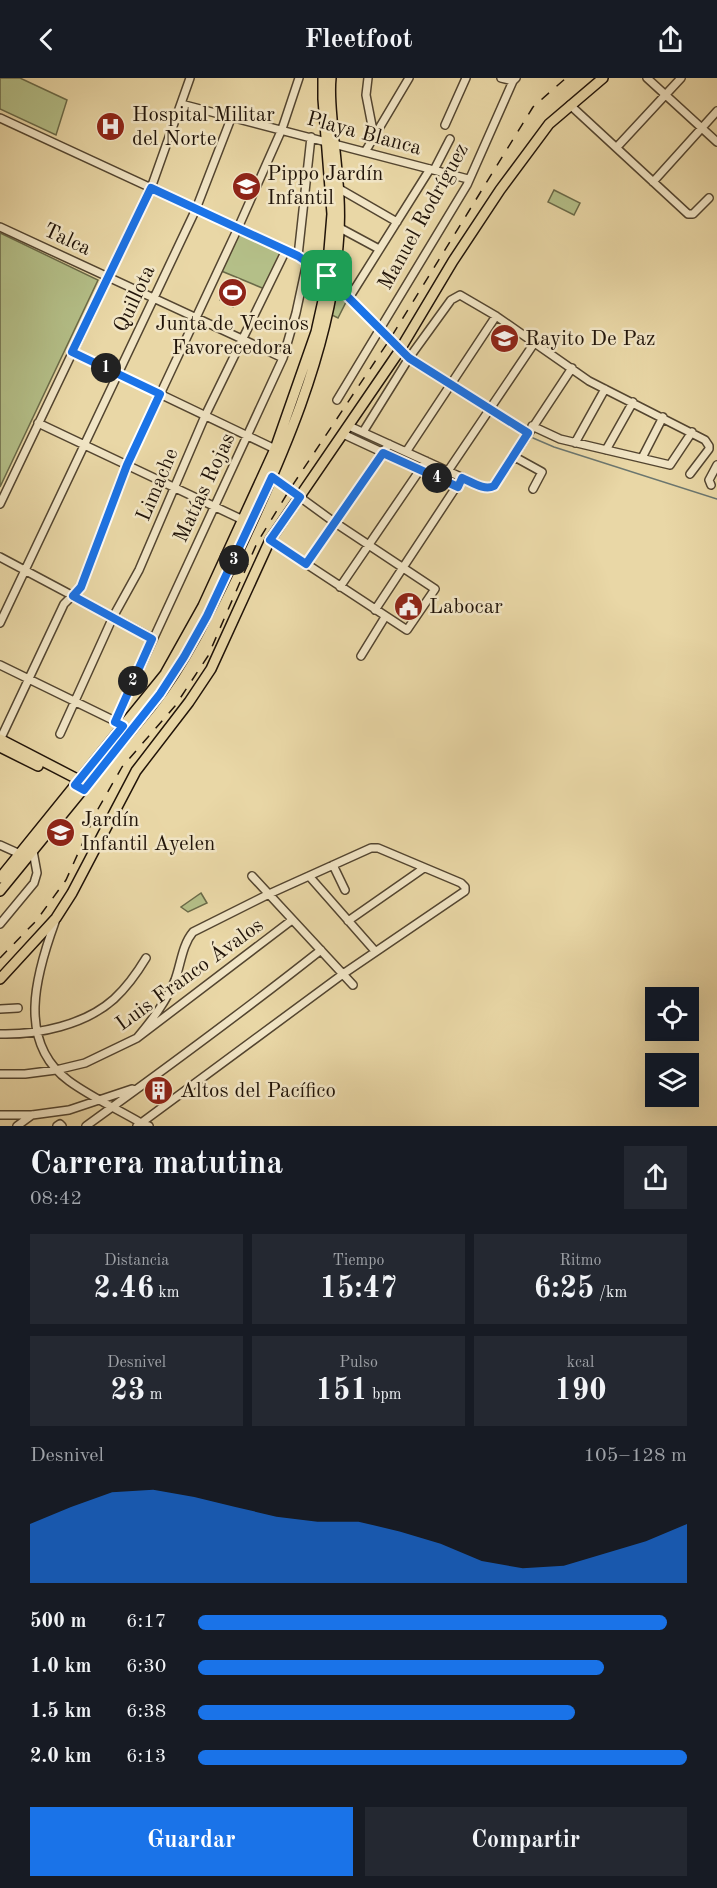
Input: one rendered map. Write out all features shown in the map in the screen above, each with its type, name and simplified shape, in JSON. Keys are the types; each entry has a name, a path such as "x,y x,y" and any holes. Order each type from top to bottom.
{"main road":[{"path":"0,878 160,694 195,640 272,477 309,376 340,228 338,188 323,78"},
{"path":"0,891 33,851 81,785 119,724 157,687 203,606 275,449 316,332 330,279 331,78"},
{"path":"0,979 56,918 82,876 136,771 211,669 270,540 400,349 503,185 538,137 570,105 603,78"},
{"path":"0,740 81,785"},
{"path":"0,747 81,785"}],"street":[{"path":"0,504 151,188 190,78"},
{"path":"0,740 64,604 81,587 127,465 282,129 299,78"},
{"path":"368,78 366,95 374,136"},
{"path":"365,152 409,78"},
{"path":"445,125 466,78"},
{"path":"501,78 515,79"},
{"path":"647,78 717,142"},
{"path":"617,147 681,78"},
{"name":"Manuel Rodríguez","path":"337,400 468,180 515,79"},
{"name":"Playa Blanca","path":"181,104 468,180"},
{"path":"570,105 688,214 693,214 709,198"},
{"path":"653,182 717,111"},
{"name":"Quillota","path":"0,622 196,209 232,116"},
{"path":"0,118 298,256 330,279 409,358 489,410 530,429 575,443 670,465 692,432"},
{"path":"298,256 311,137"},
{"path":"349,298 450,139"},
{"path":"338,188 397,222"},
{"name":"Talca","path":"0,227 283,358"},
{"path":"340,228 379,249"},
{"name":"Limache","path":"60,734 112,617 139,570 205,416 286,250"},
{"name":"Matías Rojas","path":"119,724 152,639 283,358 307,262"},
{"path":"363,432 409,358 451,300 460,295 496,316 589,381 692,432 717,448"},
{"path":"406,452 496,316"},
{"path":"448,471 535,342"},
{"path":"72,352 275,449"},
{"path":"346,430 363,432 462,478 490,488 494,486 572,368"},
{"path":"575,443 604,388"},
{"path":"606,450 633,402"},
{"path":"642,458 663,417"},
{"path":"38,423 243,520"},
{"path":"346,430 383,453 458,487"},
{"path":"690,474 709,449 707,442"},
{"path":"306,564 389,444"},
{"path":"513,456 542,472 533,489"},
{"path":"340,587 426,461"},
{"path":"711,484 709,480 717,465"},
{"path":"267,468 272,477 334,522 435,589 407,630 270,540"},
{"path":"375,610 462,478"},
{"path":"0,556 152,639"},
{"path":"361,656 385,617"},
{"path":"0,665 119,724"},
{"path":"0,845 20,854"},
{"path":"137,1038 170,991 187,941 193,932 269,894 371,848 461,883 465,887 465,891 375,951 139,1125"},
{"path":"0,924 34,883 37,873 33,851"},
{"path":"333,865 345,890"},
{"path":"348,921 423,868"},
{"path":"252,876 353,985"},
{"path":"309,876 375,951"},
{"path":"56,918 37,981 36,1032 40,1047 56,1070 69,1081 139,1125 149,1126"},
{"name":"Luis Franco Ávalos","path":"0,1074 56,1070 85,1063 137,1038 292,920"},
{"path":"86,1126 137,1087 196,1047 321,950"},
{"path":"0,1034 36,1032 70,1023 98,1011 114,999 132,979 146,958"},
{"path":"0,1009 18,1008"},
{"path":"0,1115 32,1115 69,1110 137,1087"},
{"path":"17,1126 32,1115"},
{"path":"57,1126 60,1124 62,1126"}],"green space":[{"path":"0,78 20,78 67,100 56,135 0,109"},
{"path":"554,190 580,203 574,215 548,202"},
{"path":"238,228 286,250 267,290 219,270"},
{"path":"0,233 98,280 0,487"},
{"name":"Junta de Vecinos Favorecedora","path":"231,279 244,285 233,307 220,300"},
{"path":"339,294 346,302 338,318 332,315 336,296"},
{"path":"201,893 207,903 188,912 181,907"}],"waterway":[{"path":"533,438 554,447 717,499"}],"railway":[{"path":"0,958 36,921 66,880 98,809 122,767 175,706 208,656 257,543 290,489 390,339 533,107 566,78"}],"place":[{"name":"Hospital Militar del Norte","path":"111,127"},
{"name":"Pippo Jardín Infantil","path":"246,186"},
{"name":"Junta de Vecinos Favorecedora","path":"232,293"},
{"name":"Rayito De Paz","path":"504,339"},
{"name":"Labocar","path":"408,607"},
{"name":"Jardín Infantil Ayelen","path":"60,832"},
{"name":"Altos del Pacífico","path":"159,1091"}],"route":[{"path":"151,188 298,256 327,276 409,358 528,433 494,486 490,488 462,478 458,487 383,453 306,564 270,540 300,497 272,477 195,640 160,694 84,790 75,785 123,726 115,722 152,639 73,596 81,587 127,465 160,394 72,352 151,188"}]}
